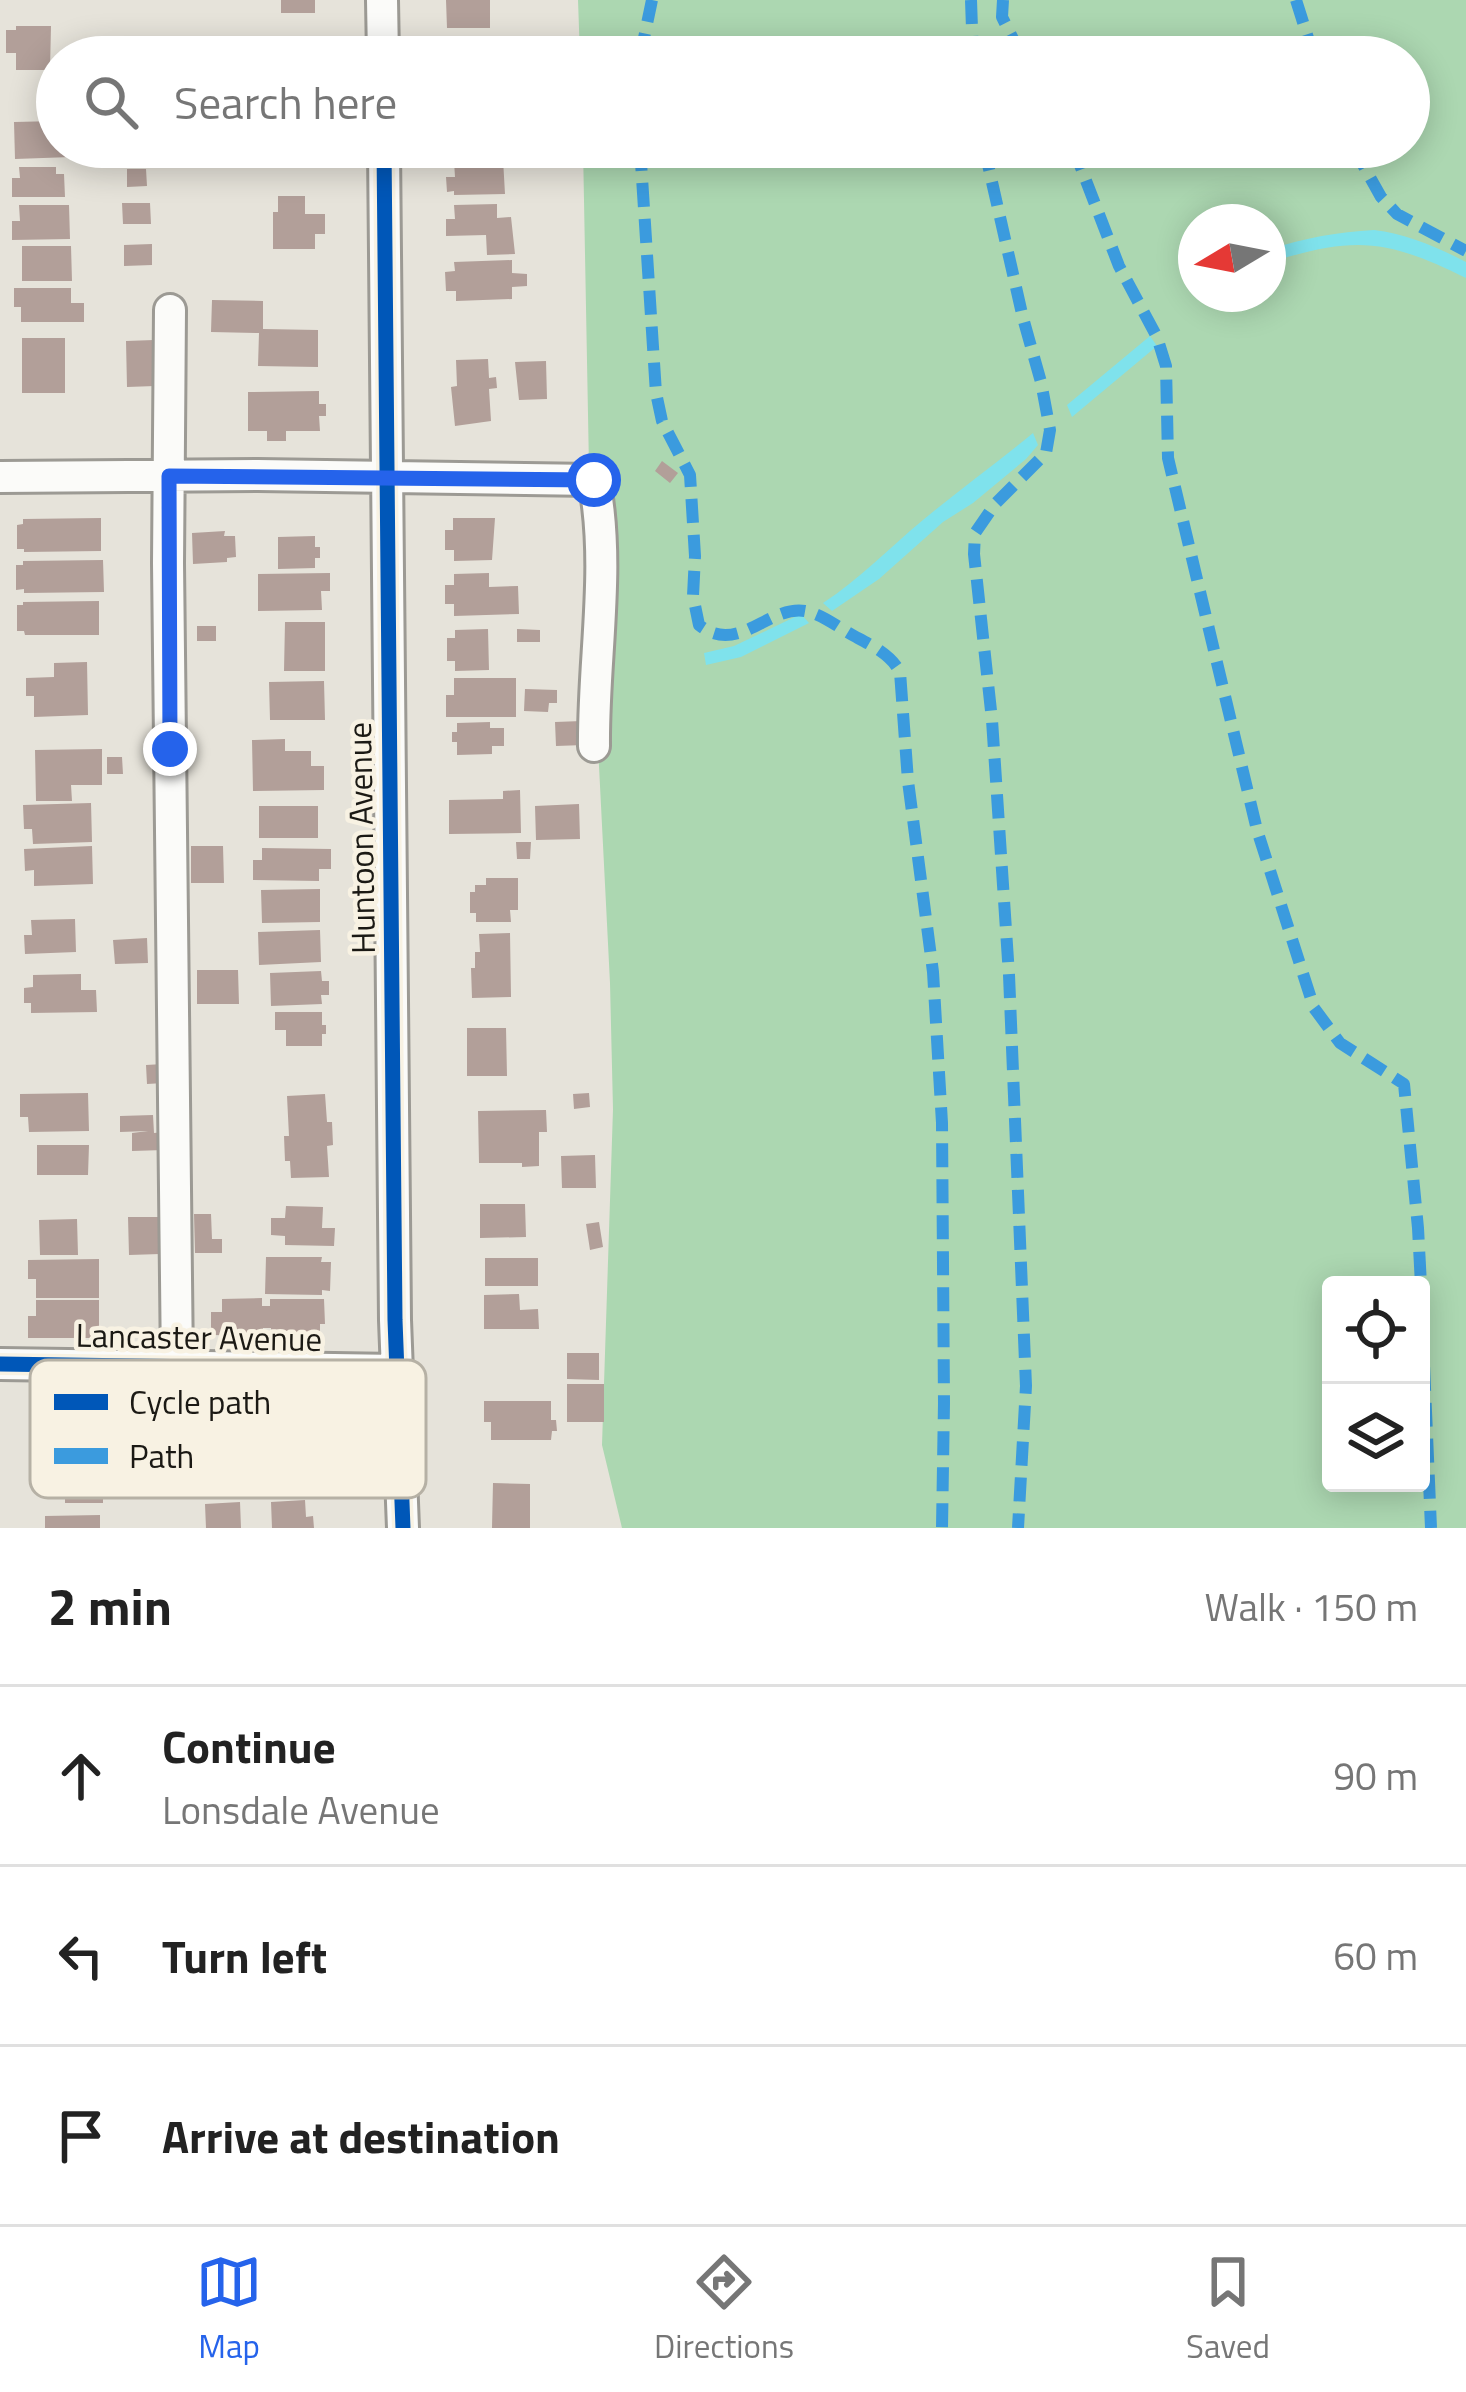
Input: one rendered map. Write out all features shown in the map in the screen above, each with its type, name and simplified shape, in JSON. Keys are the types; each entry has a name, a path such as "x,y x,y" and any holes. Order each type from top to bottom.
{"street":[{"path":"382,0 382,36"},
{"name":"Huntoon Avenue","path":"384,168 397,1360"},
{"path":"170,310 176,1360"},
{"path":"0,478 594,480 602,548 594,746"},
{"name":"Lancaster Avenue","path":"0,1364 30,1365"},
{"name":"Huntoon Avenue","path":"403,1498 404,1528"}],"green space":[{"path":"578,0 1466,0 1466,1528 622,1528 602,1445 613,1109 592,628 583,168 1430,168 1430,36 579,36"}],"water":[{"path":"1374,230 1398,235 1466,262 1466,278 1413,255 1369,245 1324,248 1286,258 1286,245"},
{"path":"1150,336 1157,346 1072,417 1067,405"},
{"path":"1033,433 1038,445 1026,459 973,503 832,611 823,603 923,520"},
{"path":"801,614 809,623 741,657 706,665 704,653 734,646"}],"building":[{"path":"281,0 315,0 315,13 281,13"},
{"path":"446,0 490,0 490,28 447,28"},
{"path":"16,26 51,26 51,36 36,36 36,70 16,70 16,53 6,53 6,30 16,30"},
{"path":"36,121 36,158 15,159 14,122"},
{"path":"19,167 56,168 56,174 64,174 65,197 12,197 12,178 20,178"},
{"path":"454,168 504,168 505,194 454,195 454,191 447,192 446,177 455,177"},
{"path":"127,169 146,169 147,186 127,187"},
{"path":"278,196 305,196 305,214 325,214 325,234 315,234 315,249 273,249"},
{"path":"122,203 150,203 151,224 123,224"},
{"path":"497,204 497,218 511,217 515,254 487,255 486,235 446,236 446,219 455,219 454,205"},
{"path":"19,205 69,205 70,239 12,240 12,221 20,221"},
{"path":"152,244 152,265 124,266 124,245"},
{"path":"22,246 71,246 72,281 22,281"},
{"path":"512,260 512,273 527,274 527,286 512,287 512,299 456,301 456,291 446,291 445,272 455,271 454,262"},
{"path":"14,288 71,288 71,303 84,303 84,322 21,322 21,307 14,307"},
{"path":"212,300 263,301 263,329 318,330 318,367 258,366 259,333 211,332"},
{"path":"22,338 65,338 65,393 22,393"},
{"path":"154,340 155,386 127,387 126,341"},
{"path":"488,359 489,378 496,377 497,388 489,389 491,421 455,426 451,387 457,386 456,360"},
{"path":"546,361 547,399 519,400 515,362"},
{"path":"319,391 319,404 326,404 326,416 319,416 320,431 286,431 286,441 267,441 267,431 248,431 248,392"},
{"path":"662,461 678,473 670,483 655,471"},
{"path":"101,518 101,551 17,549 17,525 23,519"},
{"path":"453,518 495,518 492,560 454,561 454,550 445,550 445,530 453,530"},
{"path":"225,531 224,536 235,536 236,557 193,564 192,533"},
{"path":"315,536 320,558 315,558 315,568 278,569 278,537"},
{"path":"103,560 104,592 16,590 16,565 23,561"},
{"path":"330,573 330,591 321,591 322,610 258,611 258,574"},
{"path":"489,573 489,587 518,586 519,614 454,616 454,604 445,604 445,585 454,585 454,574"},
{"path":"99,601 99,635 25,635 17,631 17,605 23,602"},
{"path":"285,622 325,622 325,671 284,671"},
{"path":"197,626 216,626 216,641 197,641"},
{"path":"488,629 489,670 455,671 455,661 447,661 447,638 455,638 455,630"},
{"path":"517,629 540,630 540,642 517,642"},
{"path":"87,662 88,715 34,717 34,696 26,696 26,678 54,677 54,663"},
{"path":"454,678 516,678 516,717 446,717 446,695 454,695"},
{"path":"324,681 325,720 270,720 269,682"},
{"path":"525,689 557,690 557,703 549,703 548,712 524,711"},
{"path":"582,721 584,745 556,746 555,722"},
{"path":"490,722 490,728 504,728 504,746 492,746 492,754 457,755 452,732 457,732 457,723"},
{"path":"285,739 285,751 311,751 311,766 324,766 324,790 253,791 252,740"},
{"path":"102,749 102,785 71,785 72,801 36,801 35,750"},
{"path":"107,757 122,757 123,774 107,774"},
{"path":"520,790 521,833 449,834 449,800 503,799 503,791"},
{"path":"91,803 92,842 33,844 32,829 24,829 23,805"},
{"path":"579,804 580,839 536,840 535,806"},
{"path":"259,806 318,806 318,838 259,838"},
{"path":"516,842 531,842 530,859 517,859"},
{"path":"92,846 93,884 34,886 34,870 25,871 24,849"},
{"path":"191,846 223,846 224,883 191,883"},
{"path":"262,848 331,849 331,869 319,869 319,881 253,880 253,860 262,860"},
{"path":"486,878 518,878 518,910 510,910 511,922 476,922 476,913 470,913 470,892 475,892 475,885 486,885"},
{"path":"320,889 320,922 262,923 261,890"},
{"path":"75,919 76,952 25,954 24,935 32,935 31,920"},
{"path":"320,930 321,962 259,965 258,932"},
{"path":"510,933 511,997 472,998 471,968 475,968 475,952 480,952 479,934"},
{"path":"147,938 148,963 115,964 113,940"},
{"path":"197,970 238,970 239,1004 197,1004"},
{"path":"321,971 322,981 329,981 329,995 321,995 322,1004 271,1006 270,973"},
{"path":"81,974 81,990 96,990 97,1012 31,1013 31,1003 24,1003 24,988 33,987 33,975"},
{"path":"275,1012 322,1012 326,1034 322,1034 322,1046 286,1046 286,1030 275,1030"},
{"path":"467,1028 506,1028 507,1076 467,1076"},
{"path":"163,1064 164,1083 147,1084 146,1065"},
{"path":"88,1093 89,1131 29,1132 28,1117 20,1117 20,1094"},
{"path":"589,1093 590,1107 574,1109 573,1094"},
{"path":"325,1094 327,1122 332,1122 333,1145 327,1146 329,1177 291,1178 290,1161 285,1161 287,1096"},
{"path":"546,1110 547,1132 539,1132 539,1166 479,1163 478,1111"},
{"path":"153,1115 154,1133 164,1132 164,1150 132,1151 132,1133 148,1131 120,1132 120,1116"},
{"path":"37,1145 89,1145 88,1175 37,1175"},
{"path":"595,1155 596,1188 562,1188 561,1156"},
{"path":"480,1204 525,1204 526,1237 480,1238"},
{"path":"286,1206 323,1207 322,1228 335,1228 334,1246 285,1245 285,1236 271,1235 271,1218 285,1218"},
{"path":"194,1214 211,1214 212,1239 222,1239 222,1253 195,1253"},
{"path":"128,1217 159,1217 160,1254 129,1255"},
{"path":"77,1219 78,1255 40,1255 39,1220"},
{"path":"599,1222 603,1247 590,1250 586,1224"},
{"path":"266,1257 322,1257 321,1262 331,1262 330,1291 322,1290 322,1295 265,1294"},
{"path":"485,1258 538,1258 538,1286 485,1286"},
{"path":"99,1259 99,1298 36,1298 36,1279 28,1279 28,1260"},
{"path":"519,1294 520,1310 538,1309 539,1329 484,1329 484,1295"},
{"path":"262,1298 262,1306 270,1306 270,1299 324,1299 325,1324 320,1324 320,1337 271,1337 271,1328 263,1328 263,1336 211,1335 211,1312 222,1312 222,1299"},
{"path":"36,1300 99,1300 99,1338 28,1338 28,1316 36,1316"},
{"path":"567,1353 599,1353 599,1380 567,1379"},
{"path":"567,1384 604,1384 604,1422 567,1422"},
{"path":"484,1401 551,1401 551,1420 556,1420 557,1431 552,1431 551,1440 491,1440 491,1422 484,1422"},
{"path":"493,1483 530,1484 530,1528 492,1528"},
{"path":"65,1498 103,1498 103,1503 65,1503"},
{"path":"305,1500 306,1517 313,1516 314,1528 272,1528 271,1502"},
{"path":"240,1502 241,1528 206,1528 205,1504"},
{"path":"100,1515 100,1528 45,1528 45,1516"}],"marked path":[{"path":"644,36 652,0"},
{"path":"971,0 972,36"},
{"path":"1003,0 1002,17 1012,36"},
{"path":"1296,0 1307,36"},
{"path":"641,168 656,393 662,421 690,475 693,596 699,625 727,635 778,615 805,611 875,648 900,672 908,781 933,972 942,1123 942,1528"},
{"path":"989,168 1050,430 1046,453 995,504 975,533 974,554 992,720 1009,975 1026,1386 1018,1528"},
{"path":"1081,168 1119,266 1157,337 1166,366 1168,458 1257,830 1314,1008 1340,1043 1404,1084 1421,1276"},
{"path":"1365,168 1397,214 1466,251"},
{"path":"1425,1384 1431,1528"}],"cycle path":[{"path":"384,168 397,1360"},
{"path":"0,1364 30,1364"},
{"path":"402,1498 403,1528"}],"route":[{"path":"170,749 169,476 594,480"}]}
